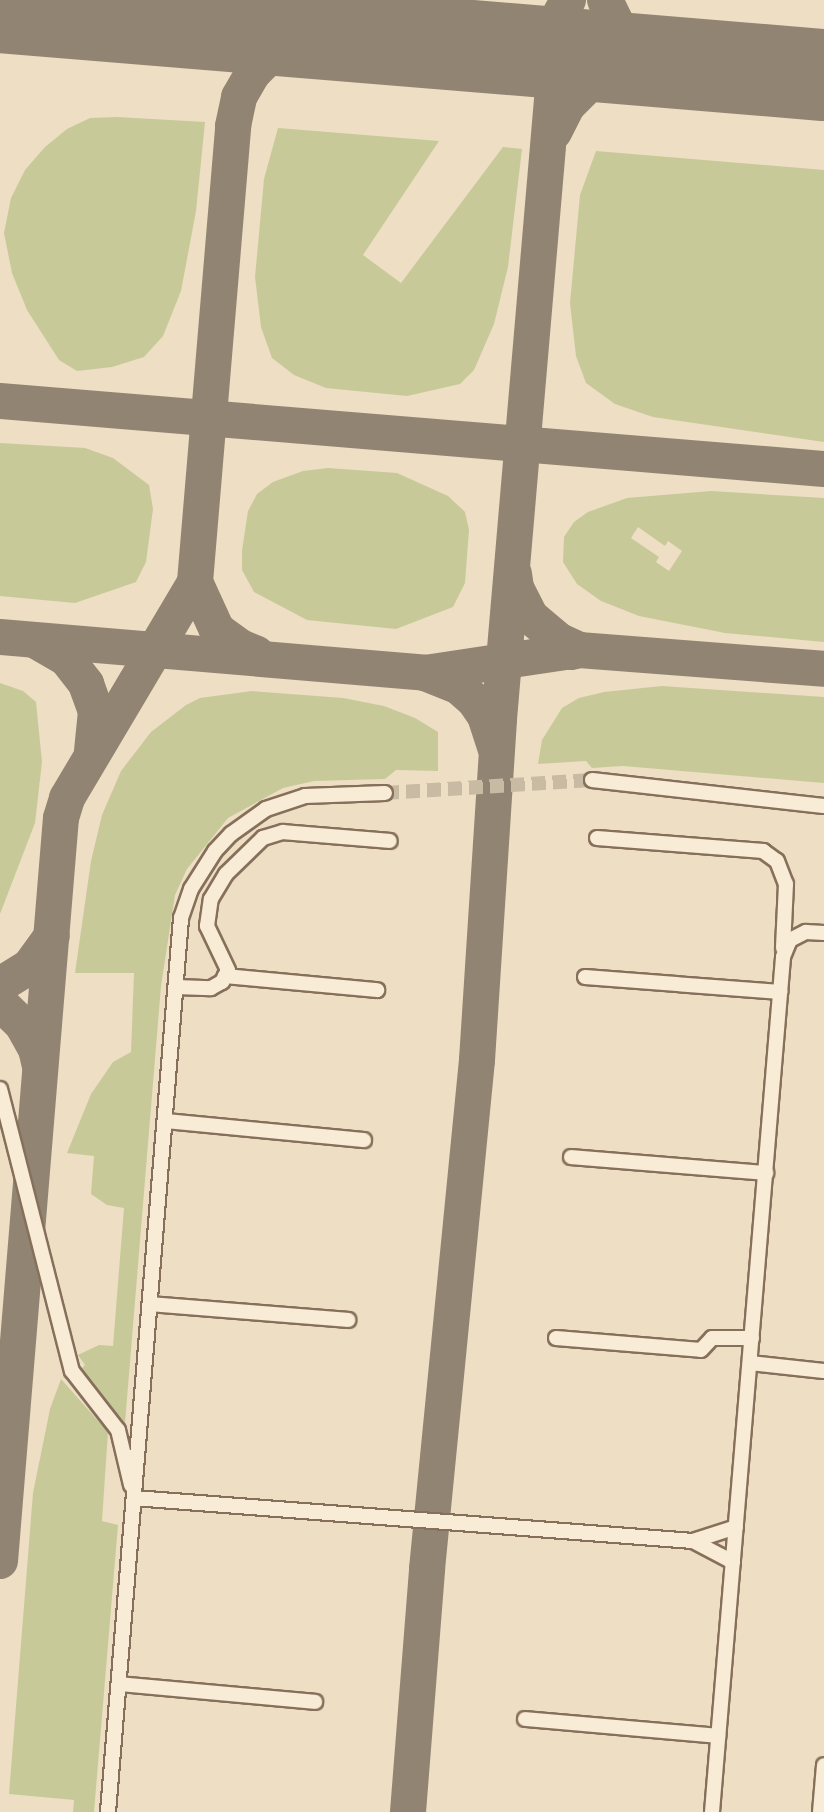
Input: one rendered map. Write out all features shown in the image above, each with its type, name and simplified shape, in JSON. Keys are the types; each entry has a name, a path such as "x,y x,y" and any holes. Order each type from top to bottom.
{"lane":[{"path":"592,780 824,806"},
{"path":"108,1812 181,918 191,889 209,859 231,834 266,809 284,801 328,794 385,793"},
{"path":"176,987 211,988 222,982 228,970 207,926 211,899 226,874 263,838 283,832 390,841"},
{"path":"597,838 763,851 777,861 786,884 766,1173 712,1812"},
{"path":"783,957 790,940 806,932 824,933"},
{"path":"225,976 377,990"},
{"path":"585,977 780,992"},
{"path":"0,1089 72,1371 118,1430 134,1498"},
{"path":"165,1121 364,1140"},
{"path":"571,1157 766,1173"},
{"path":"150,1304 348,1320"},
{"path":"556,1338 701,1350 712,1338 752,1338"},
{"path":"750,1363 824,1371"},
{"path":"134,1498 693,1541 736,1527"},
{"path":"693,1541 733,1562"},
{"path":"119,1684 315,1702"},
{"path":"525,1719 718,1736"},
{"path":"820,1812 824,1765"}],"green space":[{"path":"90,118 205,122 196,211 181,291 163,336 144,357 112,367 77,371 59,360 27,310 12,273 4,233 11,198 25,170 45,147 67,129"},
{"path":"278,128 439,141 363,255 401,283 503,147 522,149 508,267 494,324 474,370 460,384 407,396 326,388 294,375 272,358 261,327 255,277 264,179"},
{"path":"596,151 824,170 824,442 653,417 615,404 586,383 576,356 570,303 580,195"},
{"path":"0,443 85,448 113,458 149,485 153,509 146,562 136,582 75,603 0,596"},
{"path":"328,468 397,473 448,496 465,512 469,530 465,583 453,607 396,629 307,620 254,592 242,570 242,551 248,511 257,494 273,482 303,471"},
{"path":"711,491 824,498 824,642 725,633 639,616 601,601 577,584 563,562 564,537 574,522 588,512 627,498","holes":["638,527 665,546 668,541 682,551 669,571 656,562 659,557 631,538"]},
{"path":"0,683 23,691 36,702 42,762 35,823 0,914"},
{"path":"662,686 824,697 824,783 623,766 592,768 586,761 538,764 542,740 562,708 579,698 604,692"},
{"path":"252,691 343,698 384,706 415,718 438,732 438,771 396,770 385,779 314,781 283,788 228,818 187,869 175,895 161,986 124,1435 75,1375 85,1365 78,1355 99,1345 113,1346 124,1208 107,1205 91,1194 94,1156 67,1153 91,1094 113,1062 131,1052 134,973 75,973 91,861 102,815 121,771 151,732 200,698"},
{"path":"61,1379 108,1432 102,1521 118,1525 94,1812 73,1812 74,1800 9,1794 33,1493 50,1409"}],"taxiway":[{"path":"408,1812 427,1569 477,1060 499,719 556,53 561,13 568,0"},
{"path":"605,0 619,29 637,47 659,59 683,64"},
{"path":"0,13 97,15"},
{"path":"0,1561 61,818 67,798 195,582 233,126 239,97 253,73 270,56 293,43 331,35"},
{"path":"554,132 567,106 591,82 621,67 655,61"},
{"path":"0,401 824,469"},
{"path":"514,574 516,588 531,617 560,641 579,650 571,652"},
{"path":"195,582 217,630 240,647 257,654"},
{"path":"0,637 425,673 579,650 824,669"},
{"path":"36,641 66,658 86,684 96,711 92,751"},
{"path":"429,673 425,673 459,687 474,700 485,716 495,747"},
{"path":"0,985 30,966 52,936"},
{"path":"0,1003 22,1024 36,1049 40,1066"}],"runway":[{"path":"0,7 824,75"}],"tunnel":[{"path":"385,793 592,780"}]}
